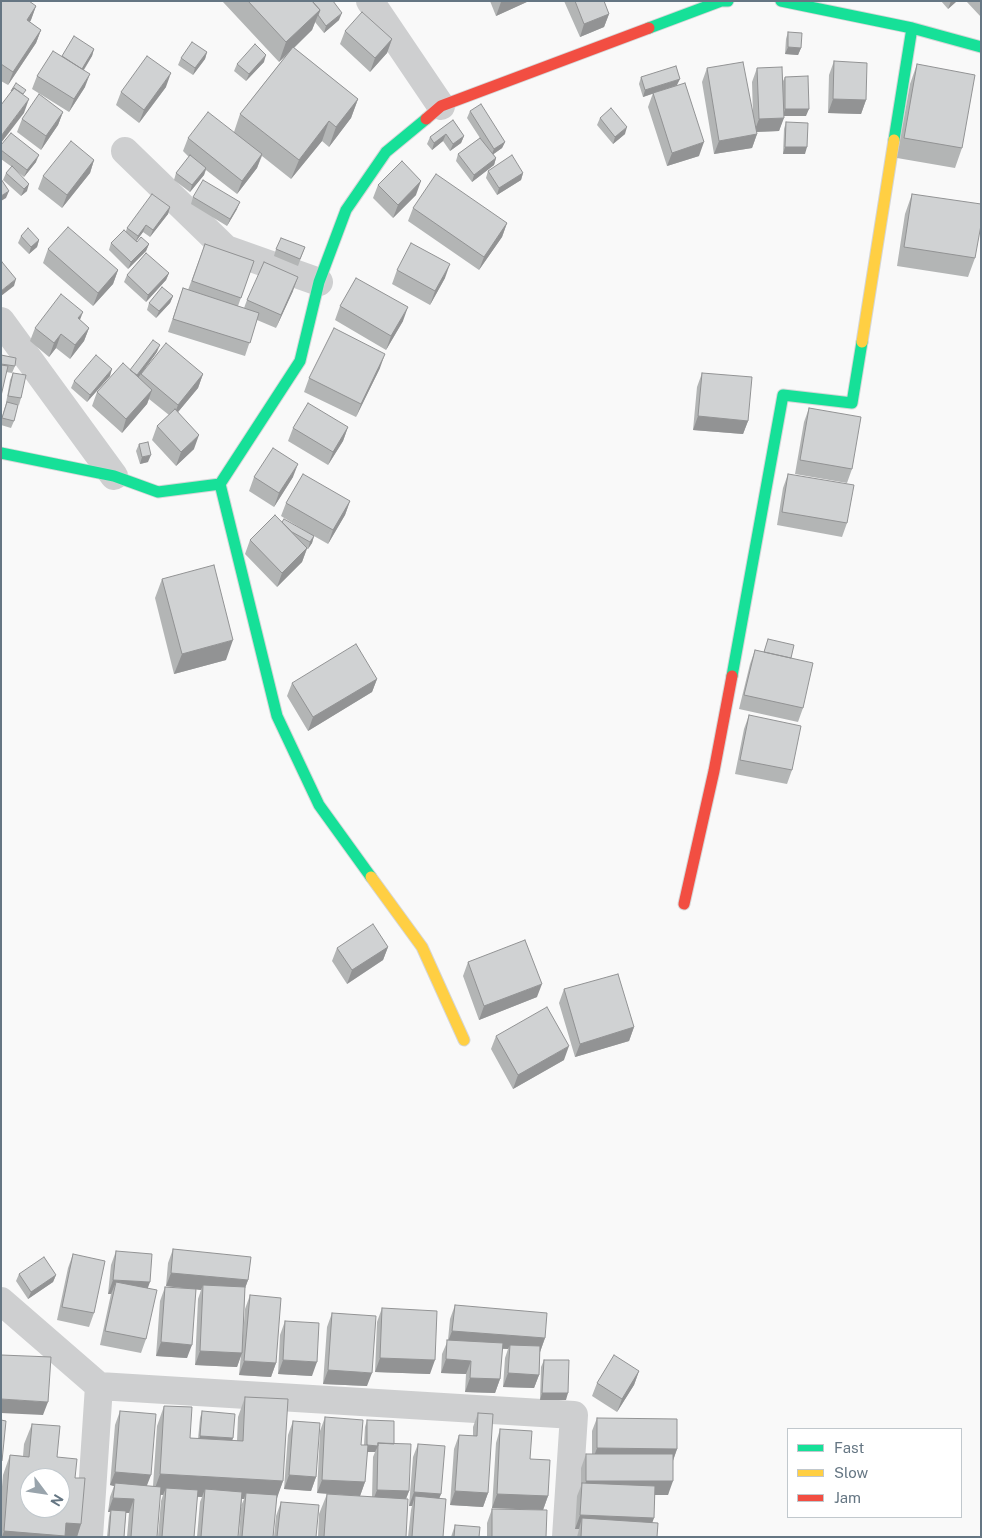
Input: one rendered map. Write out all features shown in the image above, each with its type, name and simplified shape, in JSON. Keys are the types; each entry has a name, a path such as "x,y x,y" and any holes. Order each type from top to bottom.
{"street":[{"path":"370,1 441,106"},
{"path":"464,1040 422,947 318,805 277,716 220,484 300,361 319,282 346,210 386,152 441,106 704,8 728,1"},
{"path":"782,1 912,28 981,47"},
{"path":"684,904 714,771 783,395 852,403 912,28"},
{"path":"125,151 226,249 319,282"},
{"path":"1,321 114,476"},
{"path":"1,452 114,476 158,492 220,484"},
{"path":"2,1304 99,1386 574,1416 566,1537"},
{"path":"89,1537 99,1386"}],"building":[{"path":"1,1 29,1 36,6 27,20 41,30 13,72 1,64"},
{"path":"248,1 312,1 320,10 286,42"},
{"path":"312,1 333,1 342,13 326,26 318,15 320,10"},
{"path":"575,1 604,1 609,14 584,24"},
{"path":"362,12 392,39 375,58 345,31"},
{"path":"788,32 802,33 801,48 788,47"},
{"path":"74,36 94,49 82,69 62,56"},
{"path":"192,42 207,52 195,68 181,58"},
{"path":"255,44 266,55 249,74 237,64"},
{"path":"293,47 358,99 336,127 329,121 299,160 240,114"},
{"path":"53,51 90,74 74,99 37,76"},
{"path":"147,56 171,73 144,110 121,92"},
{"path":"834,61 867,63 866,100 833,99"},
{"path":"743,62 757,134 719,141 707,68"},
{"path":"917,64 975,75 962,148 904,138"},
{"path":"676,66 680,79 645,90 641,77"},
{"path":"782,67 784,118 759,119 757,68"},
{"path":"808,76 809,109 785,109 785,77"},
{"path":"16,83 26,90 23,94 14,88 11,91"},
{"path":"685,83 704,142 672,153 653,93"},
{"path":"14,88 29,99 1,136 1,105"},
{"path":"39,94 63,112 46,136 22,119"},
{"path":"481,104 505,142 494,149 470,111"},
{"path":"611,108 627,127 615,137 600,118"},
{"path":"208,112 262,154 242,181 188,138"},
{"path":"453,120 464,136 453,144 446,134 434,143 430,137"},
{"path":"786,122 808,123 807,147 785,147"},
{"path":"11,133 39,155 27,170 1,150 1,145"},
{"path":"480,138 496,158 474,175 458,154"},
{"path":"71,141 94,160 67,195 43,176"},
{"path":"190,155 206,168 192,185 176,173"},
{"path":"512,155 523,173 499,188 488,171"},
{"path":"402,161 421,181 398,205 378,185"},
{"path":"12,166 29,184 24,189 6,173"},
{"path":"436,174 507,223 484,257 413,208"},
{"path":"1,179 9,191 1,196"},
{"path":"203,180 240,202 230,219 193,197"},
{"path":"152,194 170,207 153,230 146,225 138,236 127,228"},
{"path":"912,194 981,204 981,225 975,258 904,247"},
{"path":"68,227 118,270 98,293 48,249"},
{"path":"28,228 39,240 31,247 21,236"},
{"path":"124,230 137,242 141,237 149,244 131,262 111,243"},
{"path":"281,238 305,247 300,259 276,249"},
{"path":"411,243 450,264 435,291 397,270"},
{"path":"205,244 254,261 241,298 192,281"},
{"path":"146,253 169,273 148,295 127,275"},
{"path":"264,262 298,277 281,315 247,300"},
{"path":"1,263 16,279 1,291"},
{"path":"356,278 408,307 391,336 340,306"},
{"path":"162,287 173,296 159,311 149,303"},
{"path":"183,288 259,313 250,343 173,319"},
{"path":"61,294 83,312 78,318 89,328 75,345 61,334 54,343 35,328"},
{"path":"334,328 385,354 361,404 309,378"},
{"path":"153,340 160,345 137,375 130,370"},
{"path":"166,343 203,374 178,405 141,374"},
{"path":"1,355 16,358 15,366 1,364"},
{"path":"96,355 112,369 90,395 74,381"},
{"path":"123,363 152,390 126,419 97,392"},
{"path":"1,365 8,366 1,396"},
{"path":"13,373 26,375 21,398 8,396"},
{"path":"702,373 752,377 748,421 698,416"},
{"path":"7,402 18,405 14,421 2,418"},
{"path":"308,403 348,427 333,452 293,428"},
{"path":"809,408 861,417 852,469 800,460"},
{"path":"175,409 199,435 181,452 157,426"},
{"path":"148,442 151,455 142,457 139,444"},
{"path":"273,448 298,464 279,493 254,477"},
{"path":"303,474 350,501 333,530 286,503"},
{"path":"788,474 854,485 847,523 782,512"},
{"path":"275,515 307,548 282,573 250,540"},
{"path":"284,519 314,536 310,542 292,532 282,522"},
{"path":"214,565 233,640 182,654 162,579"},
{"path":"768,639 794,645 791,658 764,652"},
{"path":"356,644 377,679 313,717 292,683"},
{"path":"755,650 813,663 803,708 744,695"},
{"path":"749,715 801,726 792,770 740,760"},
{"path":"373,924 388,947 352,970 337,948"},
{"path":"525,940 542,984 484,1006 468,962"},
{"path":"618,974 634,1027 580,1044 564,989"},
{"path":"547,1007 569,1046 518,1075 496,1036"},
{"path":"173,1249 251,1257 248,1280 171,1273"},
{"path":"116,1251 152,1254 150,1282 113,1280"},
{"path":"73,1254 105,1261 94,1313 62,1307"},
{"path":"44,1257 56,1275 31,1292 19,1274"},
{"path":"116,1282 157,1290 146,1339 105,1331"},
{"path":"203,1285 245,1287 242,1353 200,1351"},
{"path":"165,1287 196,1289 192,1345 161,1342"},
{"path":"250,1295 281,1298 276,1363 244,1361"},
{"path":"455,1305 547,1313 545,1338 452,1331"},
{"path":"382,1308 437,1311 435,1360 380,1358"},
{"path":"332,1313 376,1316 372,1373 328,1370"},
{"path":"285,1321 319,1323 317,1362 283,1360"},
{"path":"447,1340 503,1343 500,1379 470,1378 471,1361 446,1359"},
{"path":"510,1345 540,1346 539,1375 508,1373"},
{"path":"1,1355 51,1357 48,1402 1,1399"},
{"path":"614,1355 639,1371 622,1399 597,1383"},
{"path":"544,1360 569,1360 568,1393 542,1393"},
{"path":"245,1397 288,1399 283,1481 160,1474 164,1406 192,1407 190,1438 243,1441"},
{"path":"120,1411 156,1414 151,1475 115,1472"},
{"path":"202,1411 235,1414 233,1438 200,1436"},
{"path":"478,1413 493,1414 488,1493 455,1491 459,1435 477,1436"},
{"path":"325,1417 363,1420 361,1445 368,1445 365,1482 322,1480"},
{"path":"597,1418 677,1419 677,1449 597,1448"},
{"path":"1,1420 6,1421 2,1461 1,1461"},
{"path":"367,1420 394,1421 394,1444 378,1443 378,1446 367,1445"},
{"path":"293,1421 320,1423 316,1477 289,1475"},
{"path":"32,1424 60,1426 57,1457 77,1459 75,1478 85,1478 81,1524 66,1523 65,1536 4,1531 10,1455 29,1457"},
{"path":"500,1429 532,1431 530,1459 550,1460 548,1496 497,1494"},
{"path":"378,1443 411,1444 409,1491 377,1490"},
{"path":"418,1444 445,1446 441,1494 414,1492"},
{"path":"586,1454 673,1454 673,1481 586,1481"},
{"path":"115,1483 161,1487 157,1537 131,1537 134,1499 113,1498"},
{"path":"582,1483 655,1486 654,1518 580,1515"},
{"path":"166,1488 198,1490 194,1537 162,1537"},
{"path":"205,1489 242,1492 238,1537 201,1537"},
{"path":"246,1493 277,1495 273,1537 242,1537"},
{"path":"327,1494 408,1499 406,1537 324,1537"},
{"path":"415,1496 446,1499 443,1537 412,1537"},
{"path":"281,1502 319,1505 316,1537 277,1537"},
{"path":"492,1509 547,1510 546,1537 492,1537"},
{"path":"111,1510 126,1511 124,1537 109,1537"},
{"path":"582,1518 658,1523 657,1537 581,1537"},
{"path":"455,1525 480,1527 479,1537 454,1537"}],"traffic: fast":[{"path":"649,28 721,1 728,1"},
{"path":"781,1 912,28 981,47"},
{"path":"894,140 912,28"},
{"path":"1,453 114,476 158,492 220,484 300,361 319,282 346,210 386,152 426,119"},
{"path":"732,676 783,395 852,403 862,342"},
{"path":"220,484 277,716 319,805 371,877"}],"traffic: slow":[{"path":"862,342 894,140"},
{"path":"371,877 422,947 464,1040"}],"traffic: jam":[{"path":"426,119 441,106 649,28"},
{"path":"684,904 714,771 732,676"}]}
